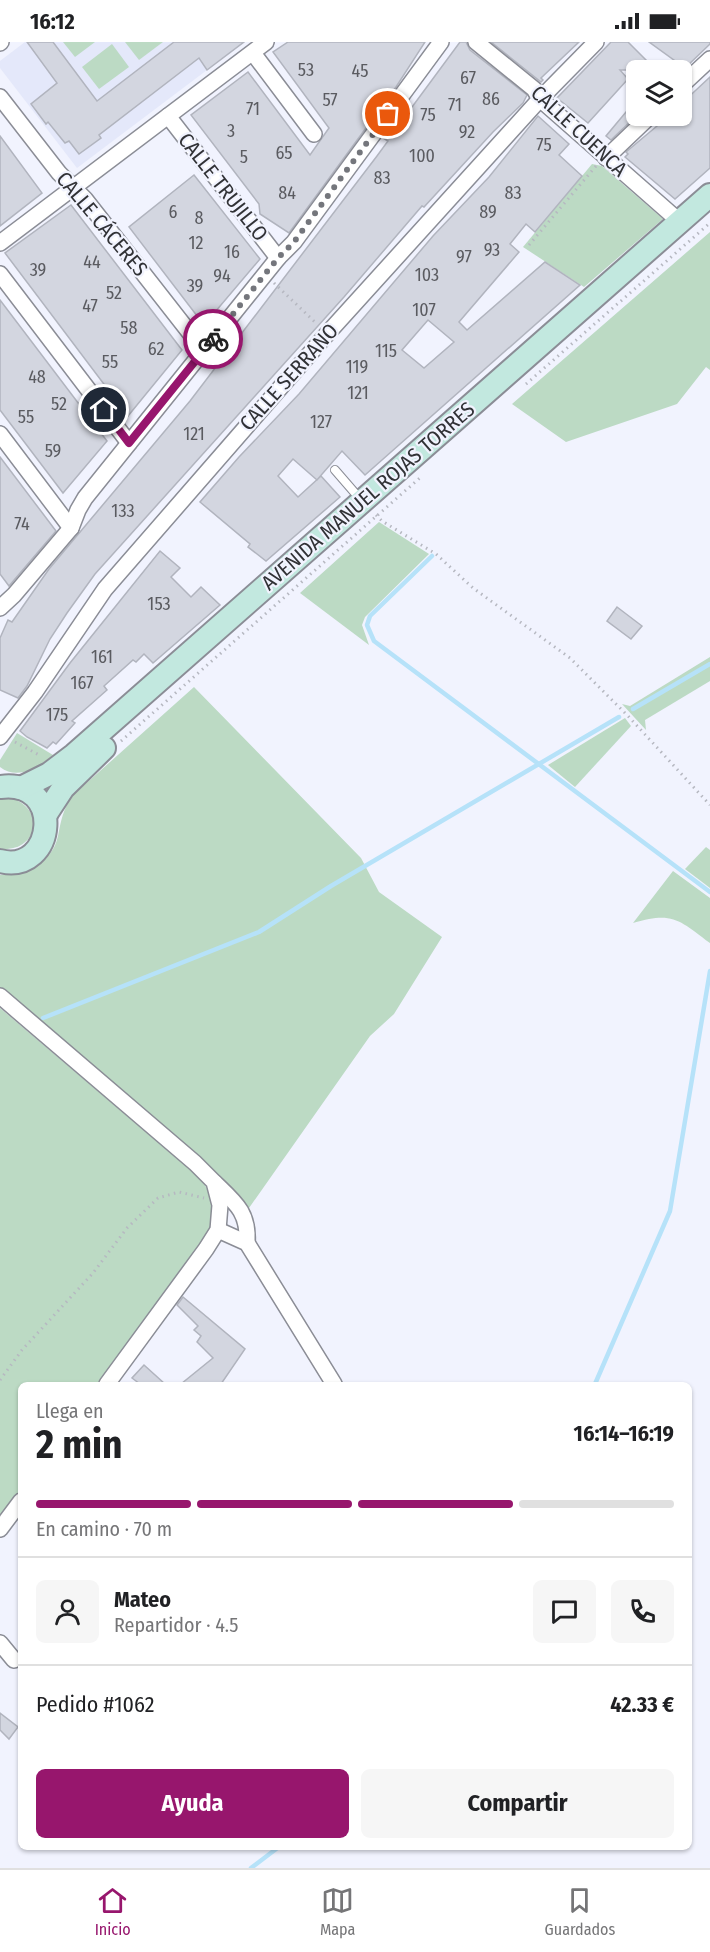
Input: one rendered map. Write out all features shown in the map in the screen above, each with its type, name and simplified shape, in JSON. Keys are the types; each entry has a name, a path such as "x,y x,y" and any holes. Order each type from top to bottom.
{"main road":[{"name":"AVENIDA MANUEL ROJAS TORRES","path":"6,787 49,774 371,510 710,195"},
{"name":"AVENIDA MANUEL ROJAS TORRES","path":"46,814 63,788 84,766 371,510 710,213"},
{"path":"0,861 17,862 28,857 38,849 47,826 46,814 32,794 6,787"}],"street":[{"path":"0,243 266,42"},
{"path":"1,603 14,595 71,528 85,498 308,223 441,42"},
{"name":"CALLE CUENCA","path":"476,42 534,89 540,99 680,222"},
{"name":"CALLE SERRANO","path":"2,733 35,692 105,589 327,334 540,99 596,42"},
{"path":"253,52 314,134"},
{"path":"692,76 710,59"},
{"name":"CALLE CÁCERES","path":"0,97 59,173 86,199 204,351"},
{"name":"CALLE TRUJILLO","path":"168,116 278,258"},
{"path":"604,155 638,126"},
{"path":"0,274 129,443"},
{"path":"0,434 71,528"},
{"path":"0,996 195,1163 237,1204 248,1226 247,1243"},
{"path":"108,1382 218,1230 220,1205 214,1182"},
{"path":"218,1230 247,1243 333,1382"},
{"path":"0,1529 18,1505"},
{"path":"0,1643 14,1660"}],"lane":[{"path":"335,470 371,510"}],"path":[{"path":"529,245 604,155"},
{"path":"526,384 710,223"},
{"path":"265,274 327,334"},
{"path":"114,748 371,510 430,469"},
{"path":"371,510 436,554 473,588 570,658 628,716 710,805"},
{"path":"2,733 14,735 11,739 50,762"},
{"path":"0,1380 22,1350 93,1273 127,1228 158,1198 179,1192 199,1196 220,1205"}],"shaded area":[{"path":"25,42 186,42 207,70 77,168 0,68 0,61"}],"green space":[{"path":"63,42 95,42 75,57"},
{"path":"125,42 163,42 139,60"},
{"path":"112,44 129,67 99,89 82,67"},
{"path":"592,164 602,166 663,219 584,287 523,247"},
{"path":"710,232 710,370 706,367 677,404 566,442 512,404"},
{"path":"379,522 429,554 365,617 362,625 369,645 300,593"},
{"path":"710,657 710,681 645,720 646,730 622,704 630,706"},
{"path":"194,687 361,858 379,892 442,937 394,1014 370,1036 249,1208 0,988 0,875 28,869 44,860 55,846 66,806 72,796"},
{"path":"625,718 631,726 575,787 548,765"},
{"path":"17,733 53,755 35,768 21,773 7,771 0,767 0,760"},
{"path":"11,798 22,803 29,811 33,819 33,828 30,837 24,843 14,848 2,849 0,848 0,799"},
{"path":"706,847 710,850 710,888 685,869"},
{"path":"673,871 710,898 710,943 691,928 675,920 658,918 633,923"},
{"path":"0,1008 200,1178 210,1194 213,1216 204,1241 99,1382 18,1382 18,1493 0,1517"}],"building":[{"path":"27,42 53,42 97,101 174,42 244,42 207,70 199,58 99,135 101,138 79,154 69,141 65,143 48,122 46,124 31,104 57,83"},
{"path":"288,42 425,42 396,87 289,233 260,214 259,204 191,115 248,72 310,155 329,128 273,52"},
{"path":"460,42 466,42 470,50 527,95 523,103 424,207 422,206 344,297 95,574 50,639 27,686 18,698 0,690 0,638 8,620 12,622 49,569 190,401 388,141 383,138 393,124 398,126"},
{"path":"491,42 579,42 541,78 543,80 541,82"},
{"path":"611,42 628,42 646,60 626,60 626,70 620,70 626,77 626,81 588,123 557,98"},
{"path":"649,42 710,42 692,61 674,60"},
{"path":"710,77 710,168 675,199 625,157 628,154 626,152 657,126 692,126 692,94"},
{"path":"626,112 626,126 611,140 606,136"},
{"path":"538,116 569,144 559,155 582,176 535,232 526,224 510,244 519,252 459,322 467,330 545,262 580,285 365,475 342,451 318,478 321,476 340,497 266,561 248,547 250,544 200,502 299,394 433,236 489,177","holes":["428,320 454,342 424,368 402,350","293,459 317,480 298,497 278,476"]},
{"path":"0,136 42,193 0,226"},
{"path":"194,175 260,259 204,325 129,227"},
{"path":"71,205 182,350 128,416 5,253"},
{"path":"0,300 107,441 63,493 0,410"},
{"path":"0,457 56,531 9,586 0,574"},
{"path":"160,551 180,568 171,577 191,597 201,587 220,605 153,663 144,654 136,662 133,660 104,686 107,690 72,721 75,723 56,744 53,742 47,748 27,737 20,731 70,663"},
{"path":"617,607 642,626 631,639 607,621"},
{"path":"183,1297 245,1349 222,1382 183,1382 213,1358 197,1342 201,1336 194,1330 198,1326 177,1305"},
{"path":"144,1365 163,1382 137,1382 132,1378"},
{"path":"0,1713 18,1727 9,1739 0,1730"}],"waterway":[{"path":"432,556 370,616 367,625 374,641 710,892"},
{"path":"633,709 710,664"},
{"path":"43,1018 259,932 331,886 619,717"},
{"path":"596,1382 670,1211 710,971"},
{"path":"251,1868 275,1850"}],"way so far":[{"path":"213,339 278,258 294,242 388,114"}],"route":[{"path":"104,410 129,443 213,339"}]}
